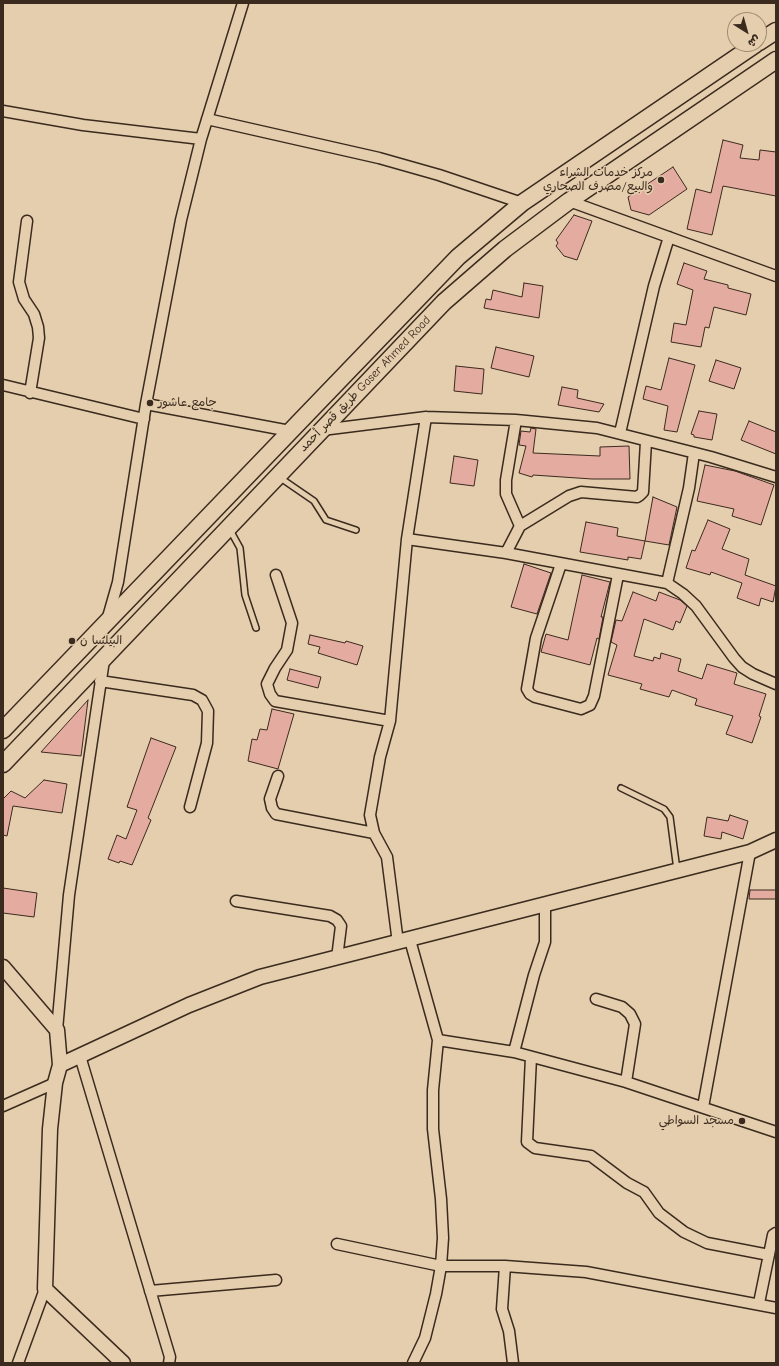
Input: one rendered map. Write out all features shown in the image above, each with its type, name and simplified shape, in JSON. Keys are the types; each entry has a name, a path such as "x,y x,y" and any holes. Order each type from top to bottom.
{"main road":[{"path":"767,37 776,31"},
{"name":"طريق قصر أحمد Gaser Ahmed Road","path":"3,730 458,257 522,203 744,52"},
{"name":"طريق قصر أحمد Gaser Ahmed Road","path":"3,764 444,302 505,250 569,201 776,60"}],"street":[{"path":"107,621 118,582 146,404 181,220 201,139 243,3"},
{"path":"3,111 83,126 201,139"},
{"path":"207,119 379,158 439,175 522,203"},
{"path":"569,201 669,237 721,258 776,276"},
{"path":"27,221 19,282 24,299 34,314 38,327 39,338 30,393"},
{"path":"620,433 654,286 669,237"},
{"path":"3,385 30,393 144,419"},
{"path":"146,404 290,431"},
{"path":"413,1363 427,1331 441,1266 443,1238 441,1199 433,1129 433,1090 438,1040 404,941 387,857 374,833 370,815 380,757 390,721 408,539 426,416"},
{"path":"321,430 426,416 516,420 597,428 620,433 646,442 694,453 776,477"},
{"path":"516,420 506,480 506,494 520,526"},
{"path":"506,553 520,526 569,496 581,492 637,497 640,496 643,492 646,442"},
{"path":"666,583 689,488 694,453"},
{"path":"408,539 506,553 666,583 683,594 696,606 742,667 753,674 776,684"},
{"path":"561,564 536,638 527,689 536,697 581,709 590,705 594,696 618,575"},
{"path":"276,575 292,623 287,650 275,668 267,684 270,694 275,700 390,721"},
{"path":"18,1363 45,1289 50,1129 55,1083 60,1065 57,1030 69,895 104,658"},
{"path":"100,681 193,695 202,700 208,711 207,743 190,808"},
{"path":"278,776 270,799 272,808 276,814 374,833"},
{"path":"60,1065 189,1005 253,980 750,852 776,840"},
{"path":"703,1107 750,852"},
{"path":"236,901 330,916 337,920 341,926 337,958"},
{"path":"514,1052 534,975 545,942 545,906"},
{"path":"3,967 57,1030"},
{"path":"596,999 622,1007 630,1014 635,1024 626,1082"},
{"path":"438,1040 514,1052 626,1082 776,1132"},
{"path":"80,1056 170,1357 168,1363"},
{"path":"531,1057 527,1142 535,1148 591,1156 627,1184 644,1192 659,1213 684,1232 707,1244 769,1255"},
{"path":"3,1106 55,1083"},
{"path":"759,1303 773,1235 776,1233"},
{"path":"336,1244 441,1266 505,1266 586,1272 759,1303 776,1308"},
{"path":"505,1266 502,1309 509,1331 513,1363"},
{"path":"150,1291 276,1280"},
{"path":"45,1289 123,1363"}],"lane":[{"path":"278,476 314,501 326,520 356,530"},
{"path":"228,527 240,548 245,595 256,628"},
{"path":"620,788 664,809 670,817 677,871"}],"building":[{"path":"723,140 743,145 740,158 759,160 760,150 776,152 776,196 723,186 712,235 687,229 696,189 711,193"},
{"path":"673,167 687,189 649,215 631,210 628,197"},
{"path":"574,215 592,221 577,260 564,256 556,246 558,243 556,240"},
{"path":"684,263 707,271 704,279 728,285 728,288 751,294 746,315 714,307 709,328 705,327 701,347 671,342 674,323 686,325 693,290 677,284"},
{"path":"524,283 543,286 539,318 484,308 486,299 491,300 493,290 522,297"},
{"path":"496,347 534,356 529,377 491,368"},
{"path":"669,358 695,365 677,432 664,430 668,406 643,399 646,386 661,390"},
{"path":"716,360 741,368 734,389 709,381"},
{"path":"456,366 484,369 482,394 454,391"},
{"path":"562,387 578,390 577,398 604,404 599,412 558,405"},
{"path":"699,411 717,414 712,440 694,437 694,435 691,434"},
{"path":"749,421 776,432 776,454 741,440"},
{"path":"531,428 536,429 533,453 600,456 600,447 629,446 630,479 592,479 533,475 532,477 519,473 526,446 519,445 521,431 530,432"},
{"path":"454,456 478,460 474,486 450,483"},
{"path":"705,465 735,471 774,485 761,525 732,516 734,509 697,501"},
{"path":"653,497 677,507 669,545 645,541"},
{"path":"708,520 730,529 722,549 749,559 745,575 776,586 773,602 761,598 759,606 737,598 742,583 711,572 710,575 686,568 692,550 695,551"},
{"path":"586,522 618,528 617,536 645,541 641,559 628,557 628,560 580,552"},
{"path":"524,564 551,573 537,614 511,607"},
{"path":"582,575 610,582 601,617 603,617 599,639 597,638 590,665 541,652 546,634 568,640"},
{"path":"633,592 656,601 659,592 680,600 687,606 680,623 676,621 673,630 644,619 634,656 653,661 654,657 660,659 661,653 681,659 678,671 702,679 707,664 737,673 734,684 766,694 759,716 761,717 752,743 726,734 733,716 695,705 697,699 672,690 669,697 640,689 642,684 608,675 617,645 611,642 616,620 622,621"},
{"path":"310,635 345,643 346,641 363,646 357,665 318,653 320,647 308,644"},
{"path":"290,669 321,677 318,688 287,680"},
{"path":"88,700 81,756 41,752"},
{"path":"272,709 294,714 278,769 248,761 252,739 257,740 260,729 267,730"},
{"path":"151,738 176,747 148,818 151,820 132,865 120,861 119,863 108,859 117,835 126,839 137,810 127,807"},
{"path":"44,780 67,784 62,813 13,806 7,836 3,835 3,799 11,791 25,798"},
{"path":"730,815 748,821 743,839 722,832 721,839 704,836 707,817 728,821"},
{"path":"3,888 37,893 34,917 3,913"},
{"path":"750,890 776,890 776,899 749,899"}],"place":[{"name":"مركز خدمات الشراء والبيع/مصرف الصحاري","path":"661,180"},
{"name":"جامع عاشور","path":"150,403"},
{"name":"البيلسا ن","path":"72,641"},
{"name":"مسجد السواطي","path":"742,1121"}]}
